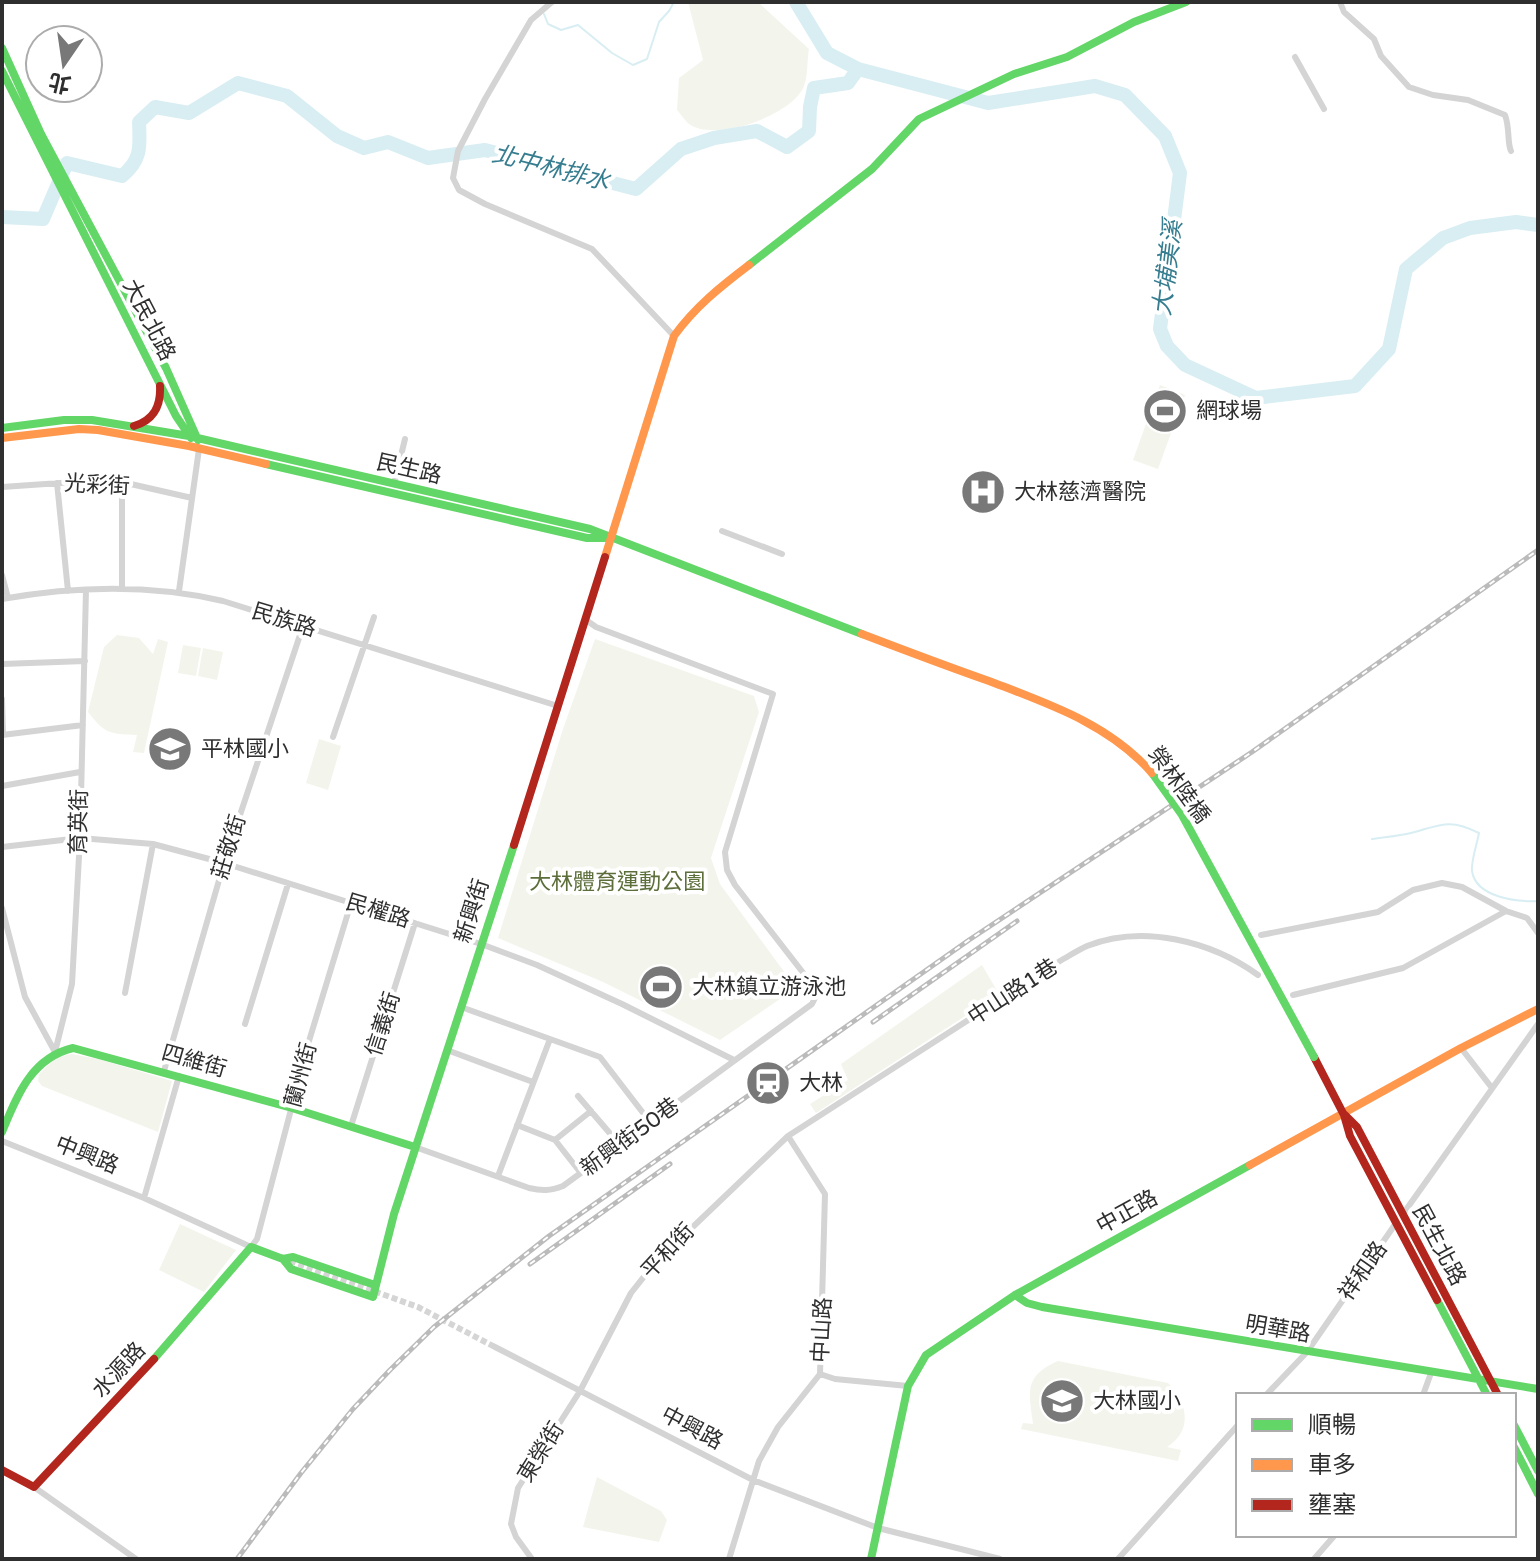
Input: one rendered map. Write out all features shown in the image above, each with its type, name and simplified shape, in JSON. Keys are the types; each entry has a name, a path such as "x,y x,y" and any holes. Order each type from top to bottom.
{"main road":[{"path":"674,336 708,296 872,169 919,119 1014,74 1067,57 1134,22 1186,2"},
{"path":"2,48 12,84 73,205"},
{"path":"2,71 12,84"},
{"name":"大民北路","path":"73,205 176,416 193,436"},
{"name":"大民北路","path":"73,205 166,368 199,449"},
{"name":"新興街","path":"287,1260 291,1269 373,1297 415,1147 586,620 674,336"},
{"path":"132,426 151,418 160,406 158,377"},
{"name":"民生路","path":"2,428 64,420 92,420 193,436 590,529 862,634"},
{"name":"民生路","path":"2,438 79,429 98,430 189,446 587,538 611,538"},
{"name":"榮林陸橋","path":"862,634 1049,704 1101,728 1134,752 1182,815 1314,1057"},
{"name":"中正路","path":"871,1559 908,1386 926,1355 1015,1295 1461,1048 1538,1009"},
{"name":"四維街","path":"55,1052 73,1048 164,1071 415,1147"},
{"path":"2,1132 25,1082 55,1052"},
{"name":"民生北路","path":"1314,1057 1344,1115 1350,1136 1486,1393"},
{"name":"民生北路","path":"1344,1115 1357,1127 1497,1393"},
{"name":"中興路","path":"251,1247 287,1260"},
{"name":"水源路","path":"34,1487 166,1346 251,1247"},
{"path":"287,1260 293,1257 375,1285"},
{"name":"明華路","path":"1015,1295 1027,1303 1042,1307 1538,1389"},
{"path":"1516,1429 1538,1471"},
{"path":"1516,1451 1538,1494"},
{"path":"2,1470 34,1487"}],"street":[{"path":"552,2 531,20 458,151 453,178 459,190 485,204 592,249 674,336"},
{"path":"1340,2 1344,12 1374,39 1381,56 1409,87 1433,95 1468,100 1505,115 1510,128 1511,151"},
{"path":"1295,57 1324,109"},
{"path":"394,484 405,439"},
{"path":"179,591 199,449"},
{"path":"122,482 122,588"},
{"name":"光彩街","path":"2,487 122,482 192,498"},
{"path":"57,483 68,591"},
{"path":"722,531 782,554"},
{"path":"2,575 5,598"},
{"name":"民族路","path":"5,598 122,588 179,591 223,601 558,706"},
{"name":"育英街","path":"55,1052 72,984 80,838 86,590"},
{"path":"333,737 374,617"},
{"name":"新興街50巷","path":"415,1147 542,1191 563,1186 812,1004 818,992 735,885 726,861 725,852 773,694 596,627 586,620"},
{"name":"莊敬街","path":"164,1071 224,863 303,626"},
{"path":"2,664 85,661"},
{"path":"2,699 3,735 83,725"},
{"path":"2,786 80,772"},
{"name":"民權路","path":"2,847 80,838 153,844 224,863 481,944 551,971 734,1060"},
{"path":"125,993 153,844"},
{"path":"1261,935 1378,912 1413,890 1442,883 1462,887 1506,911 1527,918 1538,933"},
{"path":"245,1024 288,884"},
{"name":"蘭州街","path":"251,1247 257,1239 309,1041 351,903"},
{"path":"2,908 25,997 55,1052"},
{"path":"1293,995 1403,968 1506,911"},
{"name":"信義街","path":"351,1126 415,923"},
{"name":"中山路1巷","path":"788,1136 1087,946 1133,937 1180,941 1221,952 1258,975"},
{"path":"461,1007 600,1057 650,1122"},
{"name":"祥和路","path":"1268,1393 1307,1352 1538,1024"},
{"path":"498,1176 550,1039"},
{"path":"1461,1048 1492,1088"},
{"path":"447,1050 533,1082"},
{"path":"144,1198 179,1076"},
{"path":"578,1096 619,1144"},
{"path":"555,1140 591,1111"},
{"path":"517,1125 555,1140 580,1172"},
{"name":"中山路","path":"729,1559 759,1461 778,1427 820,1374 825,1194 788,1136"},
{"name":"平和街","path":"580,1391 631,1293 644,1276 719,1199 788,1136"},
{"name":"中興路","path":"2,1141 144,1198 251,1247"},
{"name":"中興路","path":"495,1347 753,1480 878,1528 1000,1559"},
{"path":"1424,1393 1431,1373"},
{"path":"820,1374 835,1379 908,1386"},
{"name":"東榮街","path":"532,1559 516,1537 511,1524 518,1488 580,1391"},
{"path":"1118,1559 1236,1427"},
{"path":"34,1487 136,1559"},
{"path":"1314,1559 1333,1537"}],"green space":[{"path":"688,2 758,2 809,49 804,86 797,97 770,116 734,128 701,129 688,123 677,110 679,78 703,60"},
{"path":"1160,385 1185,395 1158,469 1133,460"},
{"path":"117,635 139,638 153,654 158,639 168,642 144,753 133,752 137,735 109,731 88,712 104,647"},
{"name":"大林體育運動公園","path":"595,639 754,696 759,712 711,858 720,884 796,988 720,1040 603,982 498,938 563,729"},
{"path":"183,645 201,648 196,676 178,673"},
{"path":"203,648 223,652 217,680 198,676"},
{"path":"319,739 341,746 328,790 306,783"},
{"path":"982,965 999,994 816,1113 810,1104 848,1080 841,1064"},
{"path":"72,1054 172,1081 158,1132 42,1086 38,1081 39,1074 57,1057"},
{"path":"180,1224 236,1250 204,1292 159,1270"},
{"path":"1058,1361 1168,1383 1180,1399 1185,1416 1181,1433 1167,1447 1181,1450 1178,1461 1021,1429 1023,1423 1033,1424 1030,1394 1034,1379"},
{"path":"597,1477 661,1511 667,1520 659,1542 583,1527"}],"waterway":[{"path":"544,14 548,24 561,30 578,25 612,53 633,65 647,59 659,22 674,2"},
{"name":"大埔美溪","path":"796,2 827,53 858,69 988,103 1095,86 1125,95 1165,136 1180,173 1160,329 1167,346 1185,365 1256,398 1355,386 1389,349 1406,269 1443,238 1470,228 1516,222 1538,225"},
{"name":"北中林排水","path":"2,217 43,219 67,163 122,176 136,158 139,122 155,107 189,113 238,83 287,96 337,136 364,148 388,142 428,158 485,150 636,189 681,149 714,138 757,131 787,147 809,131 814,88 848,83 858,69"},
{"path":"1372,839 1445,824 1469,828 1479,833 1472,871 1481,887 1509,899 1538,901"}],"tunnel":[{"path":"290,1261 418,1307 495,1347"}],"railway":[{"path":"237,1559 301,1473 353,1409 390,1370 434,1327 549,1236 969,940 1252,752 1538,550"},
{"path":"873,1022 1017,921"},
{"path":"530,1264 670,1164"}],"traffic: fast":[{"path":"749,265 872,169 919,119 1014,74 1067,57 1134,22 1186,2"},
{"path":"2,48 41,134 166,368 198,440"},
{"path":"2,71 176,416 191,438"},
{"path":"2,428 64,420 92,420 189,436 590,529 862,634"},
{"path":"266,464 587,538 606,538"},
{"path":"1152,773 1182,815 1314,1057"},
{"path":"283,1259 291,1269 373,1297 394,1214 514,845"},
{"path":"2,1132 20,1092 36,1069 46,1060 73,1048 292,1108 415,1147"},
{"path":"871,1559 908,1386 926,1355 1015,1295 1250,1165"},
{"path":"154,1359 251,1247 283,1259 293,1257 375,1285"},
{"path":"1015,1295 1027,1303 1042,1307 1538,1389"},
{"path":"1437,1300 1486,1393"},
{"path":"1516,1429 1538,1471"},
{"path":"1516,1451 1538,1494"}],"traffic: slow":[{"path":"605,557 674,336 708,298 749,265"},
{"path":"2,438 79,429 98,430 266,464"},
{"path":"862,634 1077,717 1117,741 1152,773"},
{"path":"1250,1165 1538,1009"}],"traffic: jam":[{"path":"134,426 147,420 155,411 160,386"},
{"path":"514,845 605,557"},
{"path":"1314,1057 1344,1115 1350,1136 1437,1300"},
{"path":"1345,1115 1357,1127 1497,1393"},
{"path":"2,1470 34,1487 154,1359"}],"place":[{"name":"網球場","path":"1165,411"},
{"name":"大林慈濟醫院","path":"983,492"},
{"name":"平林國小","path":"170,749"},
{"name":"大林鎮立游泳池","path":"661,987"},
{"name":"大林","path":"768,1083"},
{"name":"大林國小","path":"1062,1401"}]}
